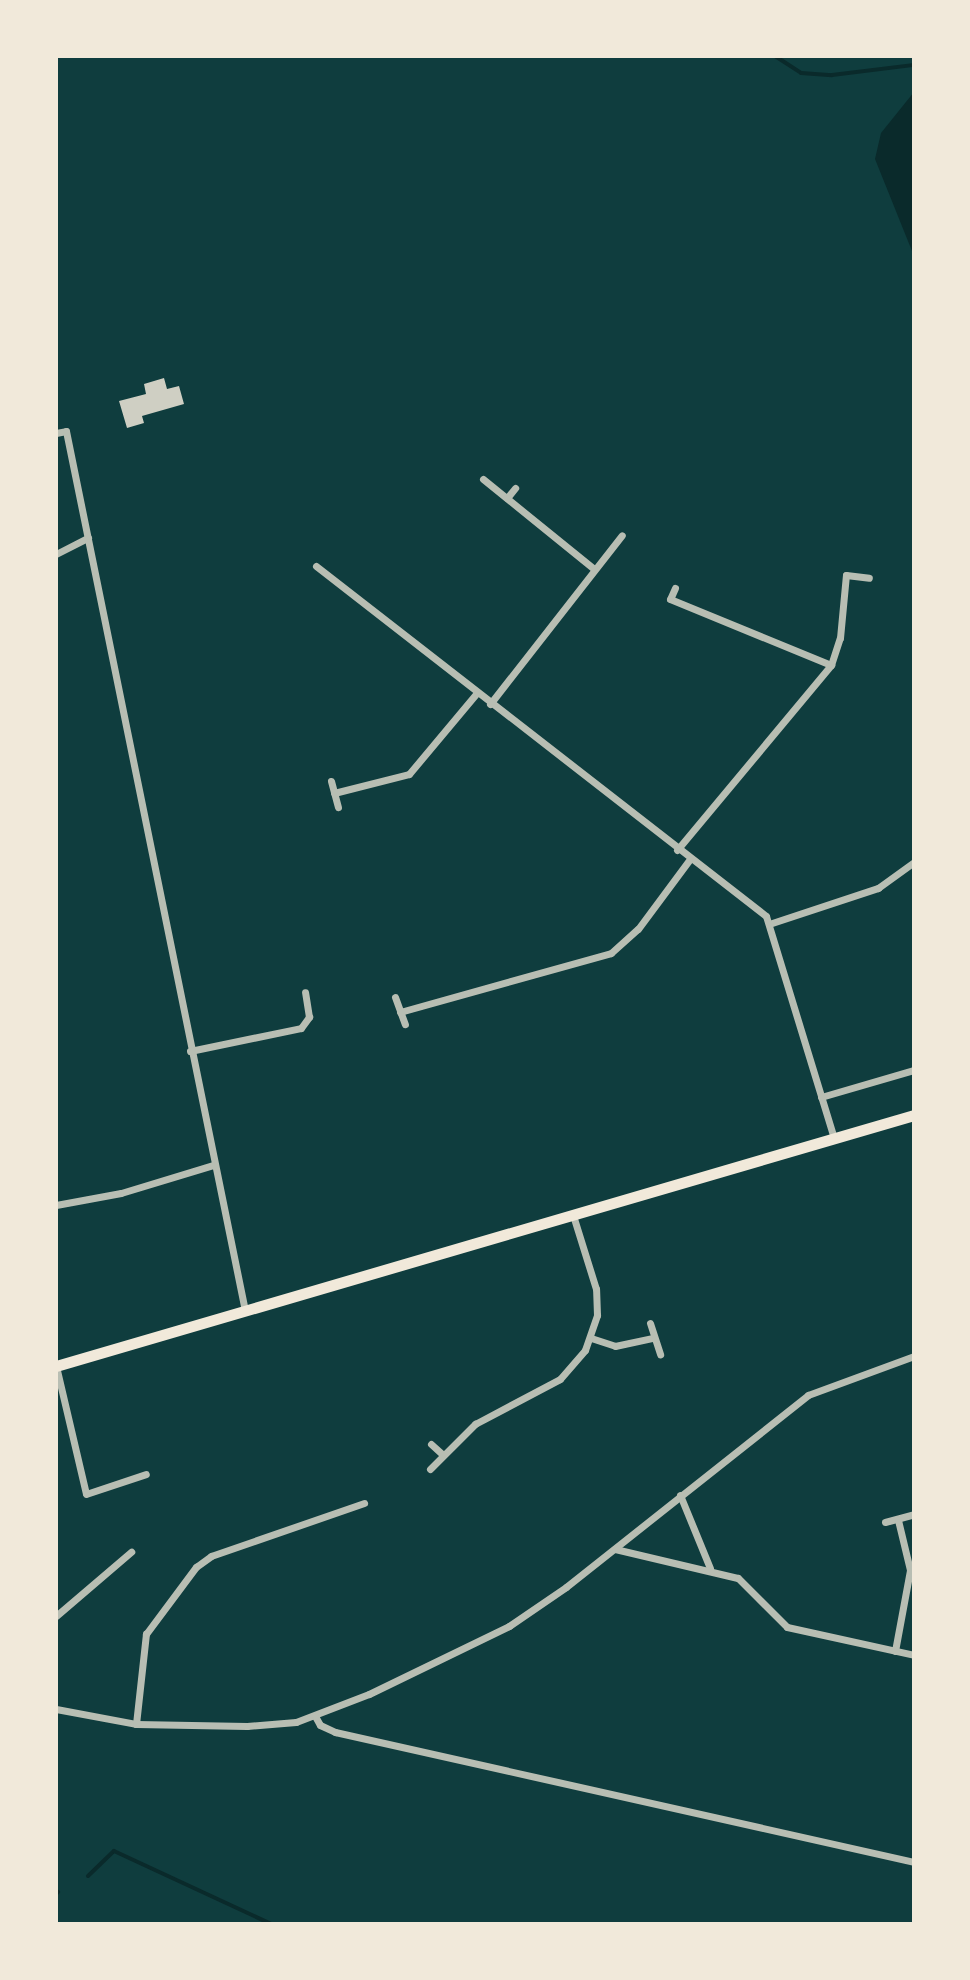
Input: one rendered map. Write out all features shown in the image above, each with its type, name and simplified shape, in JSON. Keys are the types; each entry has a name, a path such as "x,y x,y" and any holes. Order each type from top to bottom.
{"main road":[{"path":"56,1366 914,1115"}],"street":[{"path":"56,433 66,431 245,1311"},
{"path":"483,479 593,568"},
{"path":"507,498 515,488"},
{"path":"490,704 593,568 622,535"},
{"path":"56,554 88,538"},
{"path":"316,566 772,923 834,1139"},
{"path":"677,850 831,665 840,638 846,575 869,578"},
{"path":"675,588 670,599 831,665"},
{"path":"334,793 409,774 476,694"},
{"path":"331,781 338,807"},
{"path":"400,1012 611,953 638,929 690,859"},
{"path":"772,923 878,888 914,862"},
{"path":"190,1051 301,1028 309,1017 303,995"},
{"path":"395,997 405,1024"},
{"path":"821,1097 914,1070"},
{"path":"56,1205 121,1193 213,1165"},
{"path":"430,1469 475,1424 560,1379 591,1338 596,1289 573,1215"},
{"path":"650,1323 660,1354"},
{"path":"591,1338 615,1346 654,1338"},
{"path":"56,1709 136,1724 211,1727 315,1716 326,1712 421,1672 509,1626 615,1549 808,1395 914,1356"},
{"path":"56,1366 86,1494 146,1474"},
{"path":"431,1444 442,1454"},
{"path":"351,1494 354,1506"},
{"path":"680,1495 710,1568"},
{"path":"136,1724 146,1634 196,1567 211,1556 364,1503"},
{"path":"885,1522 912,1515"},
{"path":"895,1651 910,1570 898,1520"},
{"path":"615,1549 710,1568 738,1578 787,1627 914,1655"},
{"path":"56,1616 131,1552"},
{"path":"315,1716 320,1725 335,1732 914,1862"}],"water":[{"path":"914,92 914,256 875,159 881,133"}],"building":[{"path":"164,378 167,389 179,386 184,404 142,416 144,423 127,428 119,401 146,394 144,384"}],"waterway":[{"path":"775,56 801,73 832,75 914,65"},
{"path":"88,1876 114,1851 271,1924"}]}
